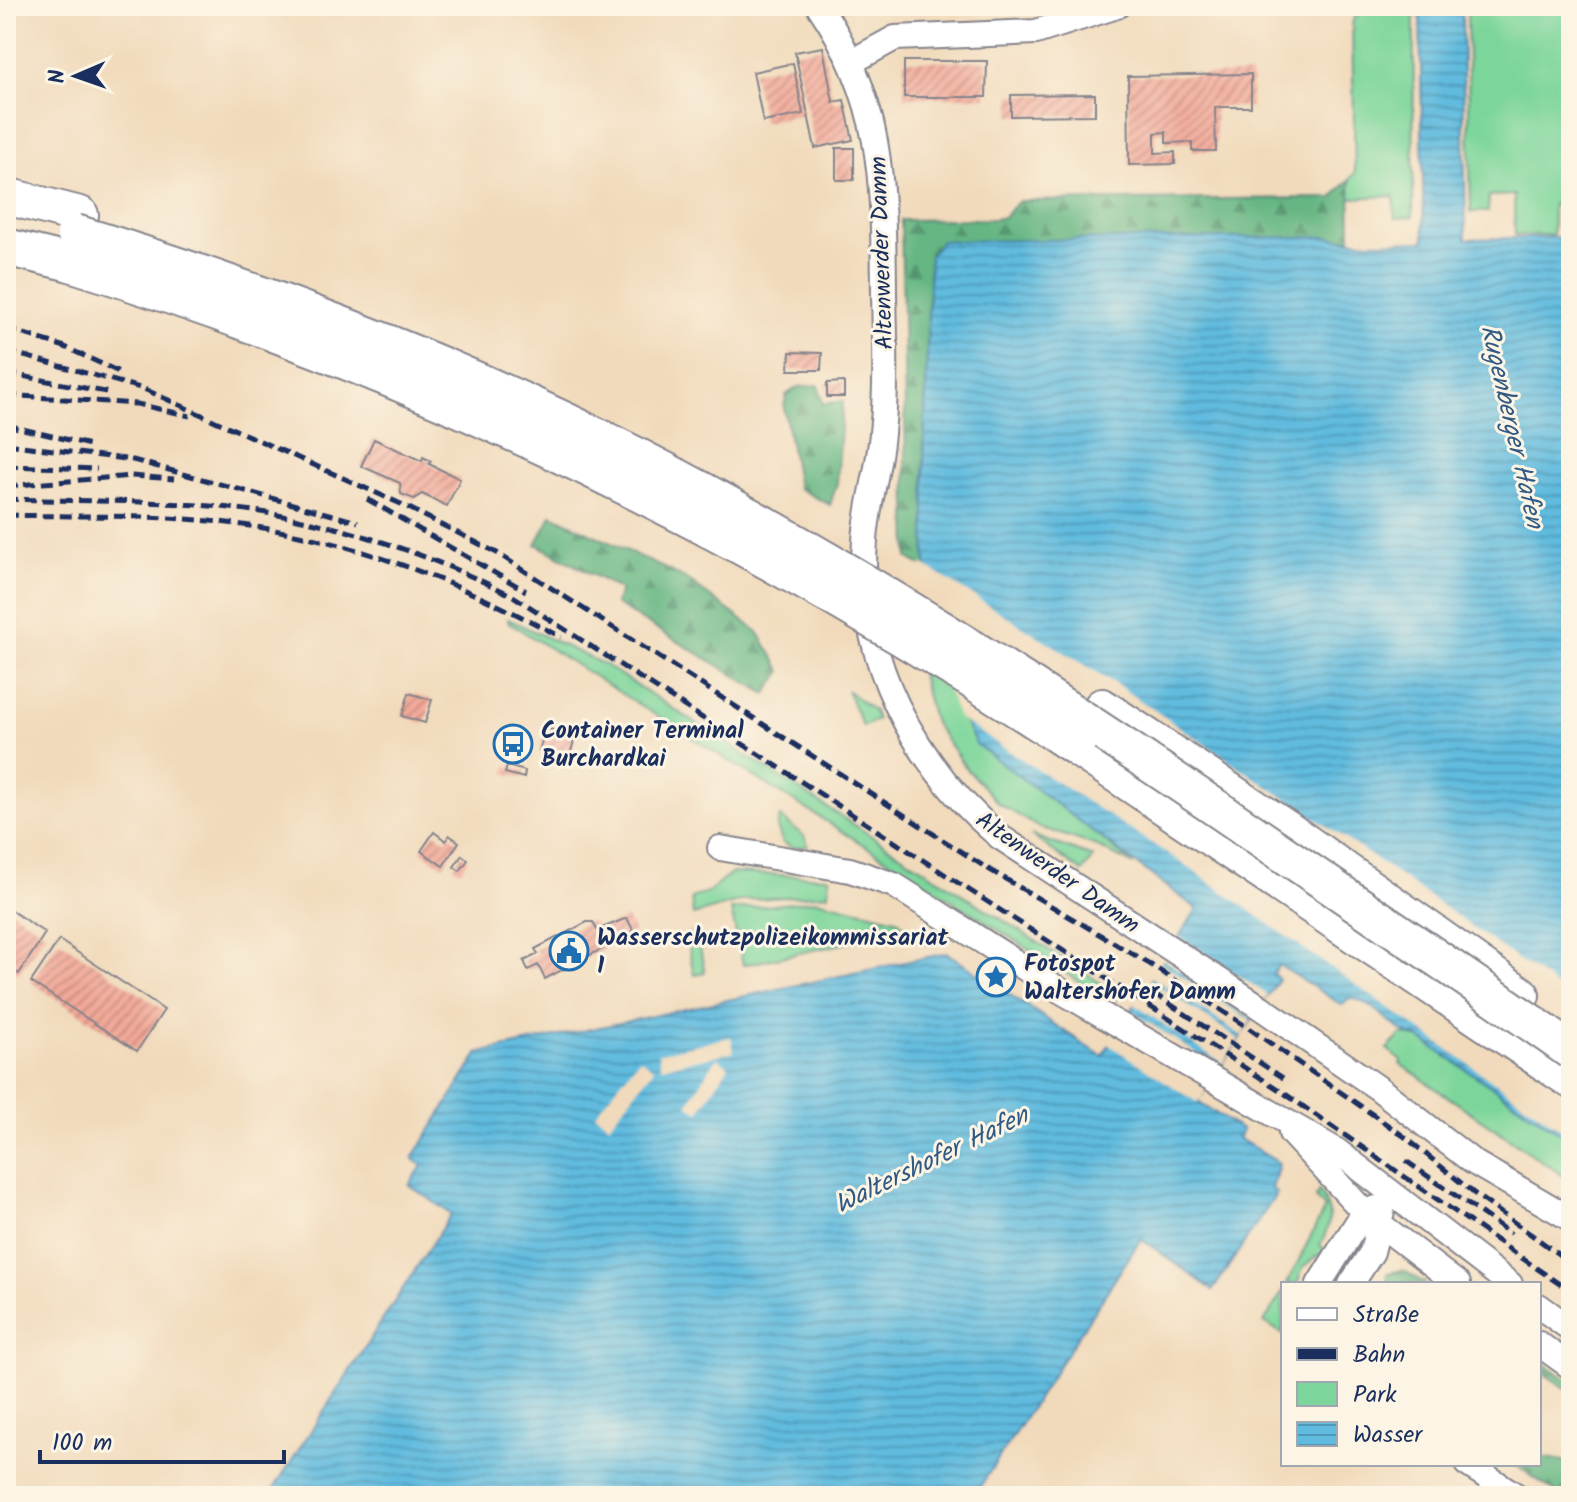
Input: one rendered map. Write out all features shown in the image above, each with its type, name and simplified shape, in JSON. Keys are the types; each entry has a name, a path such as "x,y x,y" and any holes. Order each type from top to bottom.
{"highway":[{"path":"6,196 134,232 305,290 505,373 698,467 957,616 1102,707 1285,828 1571,1030"},
{"path":"6,215 190,268 314,313 497,390 727,504 897,601 1092,723 1571,1051"},
{"path":"6,247 153,289 325,350 552,449 676,512 792,575 1015,707 1571,1080"}],"street":[{"name":"Altenwerder Damm","path":"819,6 853,61 875,129 883,192 883,431 864,559 872,634 881,664 916,745 966,807 1000,837 1378,1088 1473,1162 1571,1219"},
{"path":"853,61 895,38 1036,32 1117,6"},
{"path":"720,848 850,870 894,885 1278,1120 1376,1208 1405,1245 1455,1282"},
{"path":"1376,1208 1429,1221 1507,1282"},
{"path":"1357,1275 1376,1208"},
{"path":"1320,1282 1376,1208"},
{"path":"1357,1275 1381,1253 1405,1245"},
{"path":"1541,1307 1571,1329"},
{"path":"1541,1345 1571,1367"},
{"path":"1470,1466 1517,1496"}],"green space":[{"path":"1364,11 1414,12 1413,217 1395,218 1394,196 1350,198 1350,179 1355,173 1352,25 1354,18"},
{"path":"1571,11 1571,204 1553,204 1553,235 1515,235 1514,195 1489,196 1488,212 1471,212 1467,12"},
{"path":"1350,179 1351,238 930,256 924,454 926,568 908,558 901,220 995,219 1004,217 1019,201 1332,198"},
{"path":"818,385 823,404 843,401 837,483 830,505 798,488 784,408 786,395 798,387"},
{"path":"552,515 685,578 758,632 782,671 766,694 615,604 621,590 536,544"},
{"path":"508,619 605,665 1118,994 1116,1001 1098,994 508,622"},
{"path":"932,620 976,744 1053,799 1134,865 1094,845 1036,826 998,803 967,769 934,723 911,637"},
{"path":"847,690 874,711 877,720 863,727"},
{"path":"780,817 804,836 808,846 792,848 783,843 777,827"},
{"path":"1031,835 1093,857 1082,872"},
{"path":"732,873 830,877 828,894 744,900 693,915 691,898 707,893"},
{"path":"817,900 896,919 929,945 889,934 743,965 731,910"},
{"path":"697,933 705,973 694,975 686,935"},
{"path":"1402,1034 1419,1038 1571,1140 1571,1181 1400,1064 1402,1061 1387,1049"},
{"path":"1319,1190 1327,1205 1327,1230 1320,1245 1325,1250 1303,1267 1298,1282 1288,1282 1325,1208 1315,1198"},
{"path":"1403,1270 1423,1282 1385,1282 1388,1280 1387,1273"},
{"path":"1281,1294 1281,1333 1264,1322"},
{"path":"1541,1360 1571,1382 1571,1392 1541,1371"},
{"path":"1541,1457 1571,1462 1571,1478 1560,1495 1517,1466 1541,1466"}],"water":[{"path":"1420,12 1462,12 1466,239 1571,237 1571,1140 1419,1038 1400,1030 1369,1005 1349,998 1342,1005 1279,965 1273,974 1279,979 1198,1102 1242,1130 1238,1138 1279,1163 1272,1189 1277,1193 1213,1290 1141,1239 974,1496 269,1496 451,1214 409,1185 422,1166 413,1158 479,1053 947,953 1102,1056 1197,909 976,744 964,721 926,568 924,454 930,255 941,241 1329,237 1370,242 1424,241"}],"pier":[{"path":"922,564 1117,685 1377,860 1571,997 1571,1064 928,621"},
{"path":"935,656 1571,1067 1571,1136 1188,867 958,718"},
{"path":"1176,935 1268,995 1253,1019 1161,958"},
{"path":"1159,961 1251,1021 1242,1036 1150,976"},
{"path":"1148,979 1239,1039 1223,1064 1132,1003"},
{"path":"1128,1009 1220,1069 1198,1103 1106,1043"},
{"path":"731,1037 734,1052 661,1067 658,1053"},
{"path":"640,1058 654,1069 609,1125 595,1114"},
{"path":"717,1058 729,1066 699,1112 687,1105"}],"building":[{"path":"823,47 833,102 844,100 853,140 815,148 795,52"},
{"path":"904,61 987,61 986,97 904,97"},
{"path":"793,63 803,114 763,122 753,72"},
{"path":"1251,74 1251,107 1215,107 1216,151 1192,151 1192,142 1166,143 1166,132 1155,133 1155,153 1175,152 1175,164 1129,165 1128,76"},
{"path":"1095,94 1095,115 1011,116 1011,95"},
{"path":"836,148 854,148 854,180 836,180"},
{"path":"790,352 822,353 821,370 789,370"},
{"path":"844,382 844,397 827,397 827,383"},
{"path":"374,439 422,461 423,457 431,461 429,464 460,479 447,506 422,494 414,499 401,494 400,483 361,466"},
{"path":"409,693 432,700 425,723 402,716"},
{"path":"546,728 575,737 569,759 539,751"},
{"path":"507,766 525,771 524,778 505,773"},
{"path":"434,832 446,841 449,835 459,842 443,866 421,851"},
{"path":"462,855 468,860 460,871 454,867"},
{"path":"6,907 45,933 19,974 6,966"},
{"name":"Wasserschutzpolizeikommissariat 1","path":"627,918 634,932 545,979 538,965 528,970 524,961 538,954 535,949 587,922 593,922 597,930"},
{"path":"59,940 164,1010 137,1051 31,982"}],"railway":[{"path":"6,328 65,347 119,372"},
{"path":"6,351 144,389 401,504 497,553 985,867 1148,963 1247,1027 1405,1137 1476,1195 1571,1263"},
{"path":"6,373 111,393"},
{"path":"6,395 137,404 190,416"},
{"path":"6,425 90,445"},
{"path":"6,444 133,460 358,522"},
{"path":"6,466 97,469"},
{"path":"6,486 131,476 174,479"},
{"path":"6,499 169,503 299,519 393,546 513,596 1281,1091 1571,1292"},
{"path":"367,499 526,591"},
{"path":"6,515 179,519 236,524 322,540 443,581 561,637"},
{"path":"1153,993 1283,1078"},
{"path":"1406,1161 1511,1234"}],"place":[{"name":"Container Terminal Burchardkai","path":"513,744"},
{"name":"Wasserschutzpolizeikommissariat 1","path":"569,951"},
{"name":"Fotospot Waltershofer Damm","path":"996,977"}],"water label":[{"name":"Rugenberger Hafen","path":"1513,426"},
{"name":"Waltershofer Hafen","path":"931,1159"}]}
